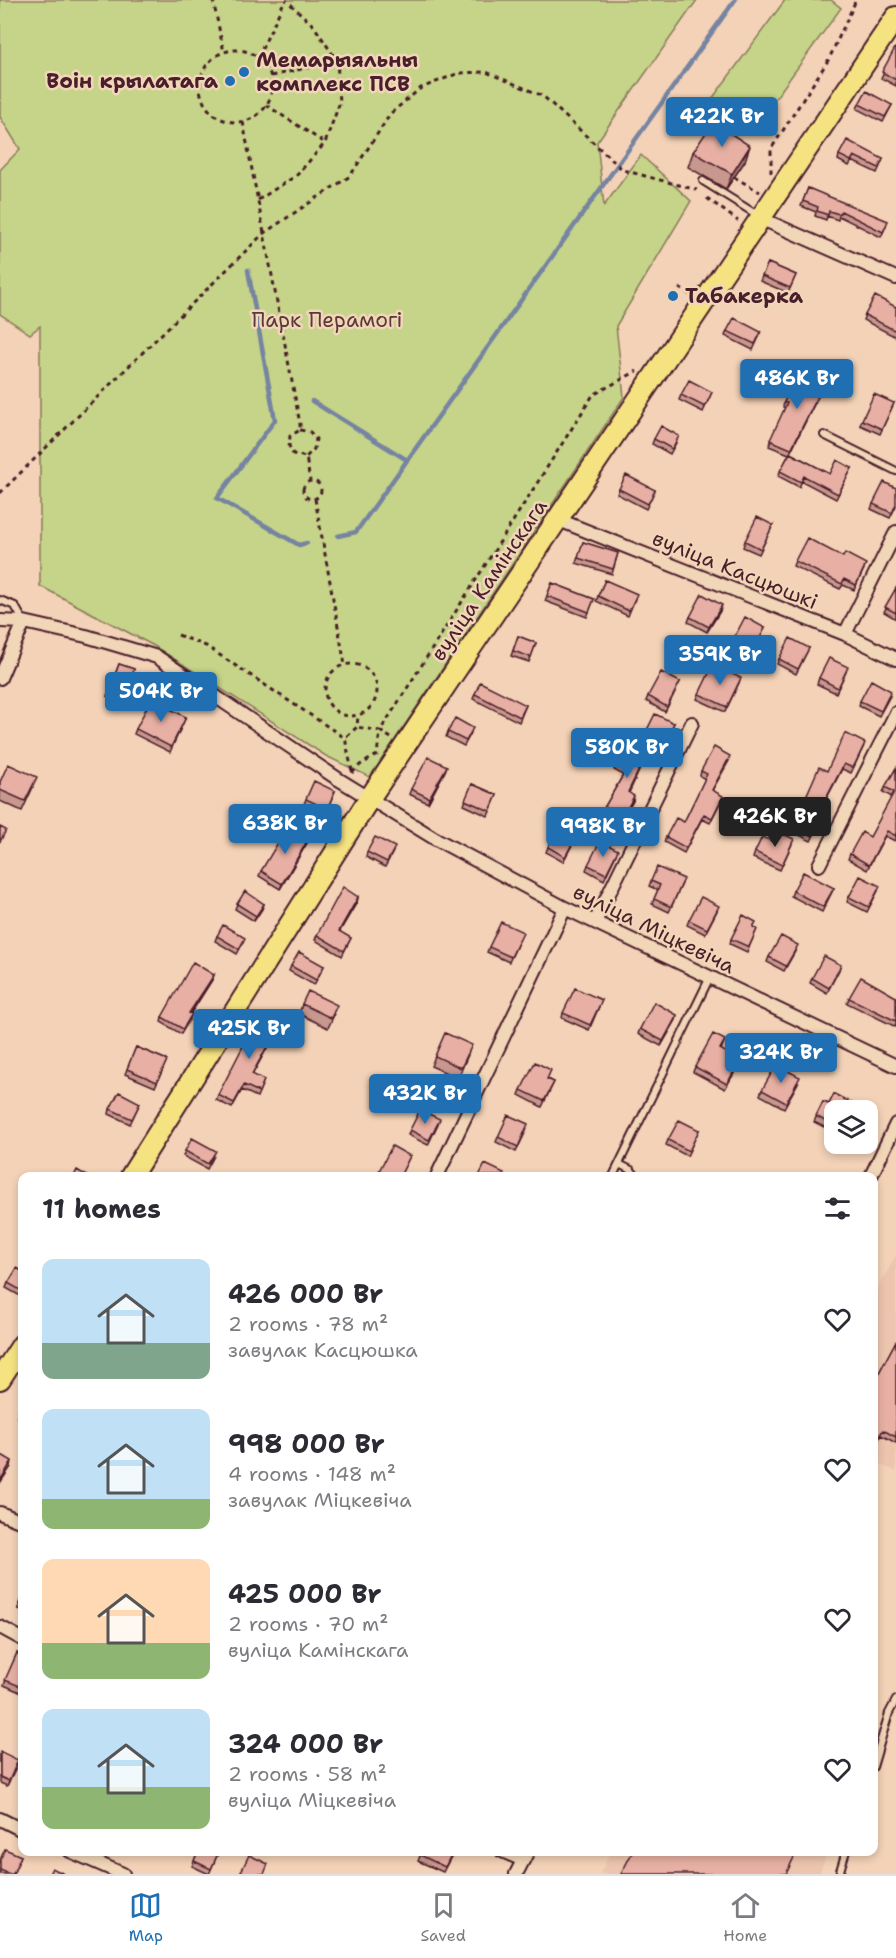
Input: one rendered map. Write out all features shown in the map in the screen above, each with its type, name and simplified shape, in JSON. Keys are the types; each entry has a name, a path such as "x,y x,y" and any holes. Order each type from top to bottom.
{"main road":[{"name":"вуліца Камінскага","path":"133,1172 369,799 559,520 754,222 896,17"},
{"path":"0,1379 18,1351"}],"street":[{"path":"754,222 896,278"},
{"name":"вуліца Касцюшкі","path":"559,520 844,634 896,659"},
{"path":"844,634 896,532"},
{"name":"вуліца Міцкевіча","path":"0,621 24,622 86,636 157,657 369,799 434,838 565,909 896,1066"},
{"path":"0,678 24,622"},
{"path":"819,866 896,713"},
{"path":"595,922 692,723"},
{"path":"438,1172 565,909"},
{"path":"873,1172 896,1124"},
{"path":"0,1513 18,1520"},
{"path":"0,1627 18,1637"},
{"path":"0,1819 18,1828"},
{"path":"82,1856 123,1874"},
{"path":"516,1874 526,1856"}],"lane":[{"path":"703,181 754,222"},
{"path":"824,435 896,471"},
{"path":"0,600 15,606 24,622"},
{"path":"615,1172 710,977"},
{"path":"619,1164 633,1172"},
{"path":"878,1750 889,1713 896,1700"},
{"path":"839,1874 844,1856"}],"path":[{"path":"213,0 224,52"},
{"path":"258,57 285,0 314,26 337,61 340,102 325,143 297,175 258,200"},
{"path":"771,181 771,149 829,59 856,0"},
{"path":"236,49 258,57 271,76 272,88 266,105 254,117 243,122 231,122 219,118 203,101 200,77 213,57 224,52 236,49"},
{"path":"271,76 337,61"},
{"path":"0,493 264,233 350,176 391,113 421,88 459,73 486,72 543,96 606,157 623,170 695,189 754,222"},
{"path":"266,105 325,143"},
{"path":"243,122 300,429"},
{"path":"734,177 765,194"},
{"path":"683,302 692,289"},
{"path":"178,635 206,646 345,738 352,773 360,765 377,755 380,731 593,395 642,368"},
{"path":"300,429 290,436 289,446 293,454 306,459"},
{"path":"300,429 310,432 316,439 314,449 306,459 310,481"},
{"path":"315,499 307,497 303,492 305,484 310,481 316,482 322,489 315,499 345,665"},
{"path":"345,665 365,668 376,681 377,691 371,707 358,715 340,714 332,709 326,699 324,689 328,678 334,669 345,665"},
{"path":"345,738 357,727 358,715"},
{"path":"357,727 380,731 395,741"}],"shaded area":[{"path":"896,1255 896,1471 878,1464 878,1288"},
{"path":"609,1856 826,1856 819,1874 600,1874"}],"green space":[{"name":"Парк Перамогі","path":"0,0 697,0 597,142 604,206 641,155 691,201 616,326 624,397 370,777 326,756 154,646 40,586 40,326 30,334 0,314 0,170 20,149 0,117"},
{"path":"785,0 831,0 841,8 756,125 709,103"}],"building":[{"path":"896,48 896,80 882,72"},
{"path":"866,91 892,105 885,117 859,104"},
{"path":"713,122 750,146 732,174 693,152"},
{"path":"847,140 883,159 879,168 854,156 851,161 839,155"},
{"path":"808,188 888,221 883,232 841,211 839,214 829,211 828,215 817,211 818,207 803,201"},
{"path":"768,263 796,275 790,288 762,276"},
{"path":"875,296 896,307 896,331 865,315"},
{"path":"734,318 761,332 755,344 727,331"},
{"path":"799,372 824,384 791,449 770,440 787,403 784,402"},
{"path":"689,380 712,392 705,407 681,395"},
{"path":"874,394 894,403 882,429 862,420"},
{"path":"661,426 679,436 672,449 654,439"},
{"path":"790,453 830,474 837,460 852,468 838,494 804,476 801,482 780,471"},
{"path":"626,475 655,490 648,504 619,489"},
{"path":"884,482 896,488 896,504 892,513 873,504"},
{"path":"757,517 773,525 761,549 745,541"},
{"path":"807,538 843,557 845,553 866,564 856,585 844,579 842,584 795,561"},
{"path":"583,542 618,553 613,569 578,558"},
{"path":"605,580 637,594 629,611 598,596"},
{"path":"552,583 594,599 589,612 547,596"},
{"path":"896,588 896,613 885,607"},
{"path":"702,594 722,605 709,627 690,617"},
{"path":"745,617 765,628 754,649 734,638"},
{"path":"518,636 536,643 531,657 513,651"},
{"path":"790,638 809,648 798,669 779,659"},
{"path":"829,658 848,667 838,688 819,678"},
{"path":"119,664 134,669 126,692 111,686"},
{"path":"713,665 741,678 727,707 699,694"},
{"path":"661,672 680,682 667,707 648,696"},
{"path":"871,680 891,691 881,711 860,701"},
{"path":"480,682 526,705 520,717 475,694"},
{"path":"151,699 186,717 171,747 136,729"},
{"path":"655,714 674,723 663,745 644,736"},
{"path":"455,718 473,728 466,741 448,732"},
{"path":"845,733 865,743 853,768 844,764 820,810 824,812 813,836 793,826 819,767 827,771"},
{"path":"642,743 650,747 628,792 634,796 622,818 604,808 626,770 616,765 626,744 638,749"},
{"path":"714,747 730,756 712,790 723,796 712,818 704,814 686,848 666,837 676,818 684,822 707,774 701,771"},
{"path":"428,757 447,766 429,798 411,789"},
{"path":"8,764 37,777 25,801 0,790 0,782"},
{"path":"896,768 896,836 887,831 869,865 850,854 862,832 870,837 894,792 885,787"},
{"path":"314,781 335,791 327,809 306,799"},
{"path":"472,784 497,795 490,811 465,800"},
{"path":"562,822 579,831 565,857 548,847"},
{"path":"288,826 309,838 282,884 261,871"},
{"path":"0,827 6,830 0,842"},
{"path":"777,831 794,839 782,865 755,852 762,837 772,841"},
{"path":"375,837 395,847 387,862 367,852"},
{"path":"600,841 618,850 606,874 588,865"},
{"path":"657,867 684,879 671,907 654,899 660,885 651,881"},
{"path":"803,872 834,888 823,907 793,891"},
{"path":"860,876 880,886 869,907 849,897"},
{"path":"343,887 358,897 339,931 351,938 344,951 317,935"},
{"path":"245,891 264,904 256,916 237,904"},
{"path":"701,897 719,906 707,929 689,920"},
{"path":"743,915 756,922 753,927 757,929 749,947 731,939"},
{"path":"501,922 523,932 511,957 489,947"},
{"path":"223,925 245,938 239,949 217,936"},
{"path":"781,936 798,945 786,966 769,957"},
{"path":"299,952 324,966 316,980 291,966"},
{"path":"824,956 841,965 829,988 812,978"},
{"path":"193,962 214,975 189,1013 192,1014 183,1029 162,1017"},
{"path":"861,977 896,997 896,1021 849,998"},
{"path":"575,988 602,1000 590,1025 563,1013"},
{"path":"308,991 337,1005 331,1018 302,1004"},
{"path":"654,1002 677,1015 663,1041 640,1029"},
{"path":"259,1015 279,1025 252,1074 264,1080 259,1092 244,1085 234,1103 218,1095"},
{"path":"445,1033 472,1045 461,1068 435,1056"},
{"path":"713,1034 725,1040 720,1049 740,1060 727,1084 695,1067"},
{"path":"136,1047 167,1060 157,1082 127,1069"},
{"path":"535,1062 551,1070 547,1079 554,1082 544,1101 521,1090"},
{"path":"776,1065 800,1077 786,1103 762,1090"},
{"path":"119,1092 140,1103 132,1119 110,1109"},
{"path":"834,1094 845,1100 831,1100"},
{"path":"824,1102 824,1120 816,1116"},
{"path":"420,1110 440,1119 429,1140 410,1130"},
{"path":"508,1115 528,1124 518,1147 498,1137"},
{"path":"679,1120 699,1130 689,1151 668,1140"},
{"path":"192,1138 216,1151 208,1164 185,1151"},
{"path":"392,1146 410,1156 402,1172 379,1171"},
{"path":"485,1164 502,1172 481,1172"},
{"path":"17,1268 18,1269 18,1289 8,1283"},
{"path":"896,1341 896,1437 883,1430 878,1438 878,1375"},
{"path":"0,1454 12,1461 0,1481"},
{"path":"17,1653 18,1653 18,1685 5,1680"},
{"path":"1,1752 18,1760 9,1781 0,1777"},
{"path":"5,1849 21,1856 13,1874 0,1870 0,1860"},
{"path":"196,1856 217,1856 211,1869 194,1861"},
{"path":"249,1856 268,1864 264,1874 240,1874"},
{"path":"422,1856 450,1856 445,1867"},
{"path":"630,1856 795,1856 786,1874 621,1874"},
{"path":"52,1868 64,1874 49,1874"}],"waterway":[{"path":"338,536 356,532 735,0"},
{"path":"248,270 275,420 217,498 299,545 307,543"},
{"path":"312,401 407,460"}],"place":[{"name":"Мемарыяльны комплекс ПСВ","path":"244,72"},
{"name":"Воін крылатага","path":"230,81"},
{"name":"Табакерка","path":"673,296"}]}
